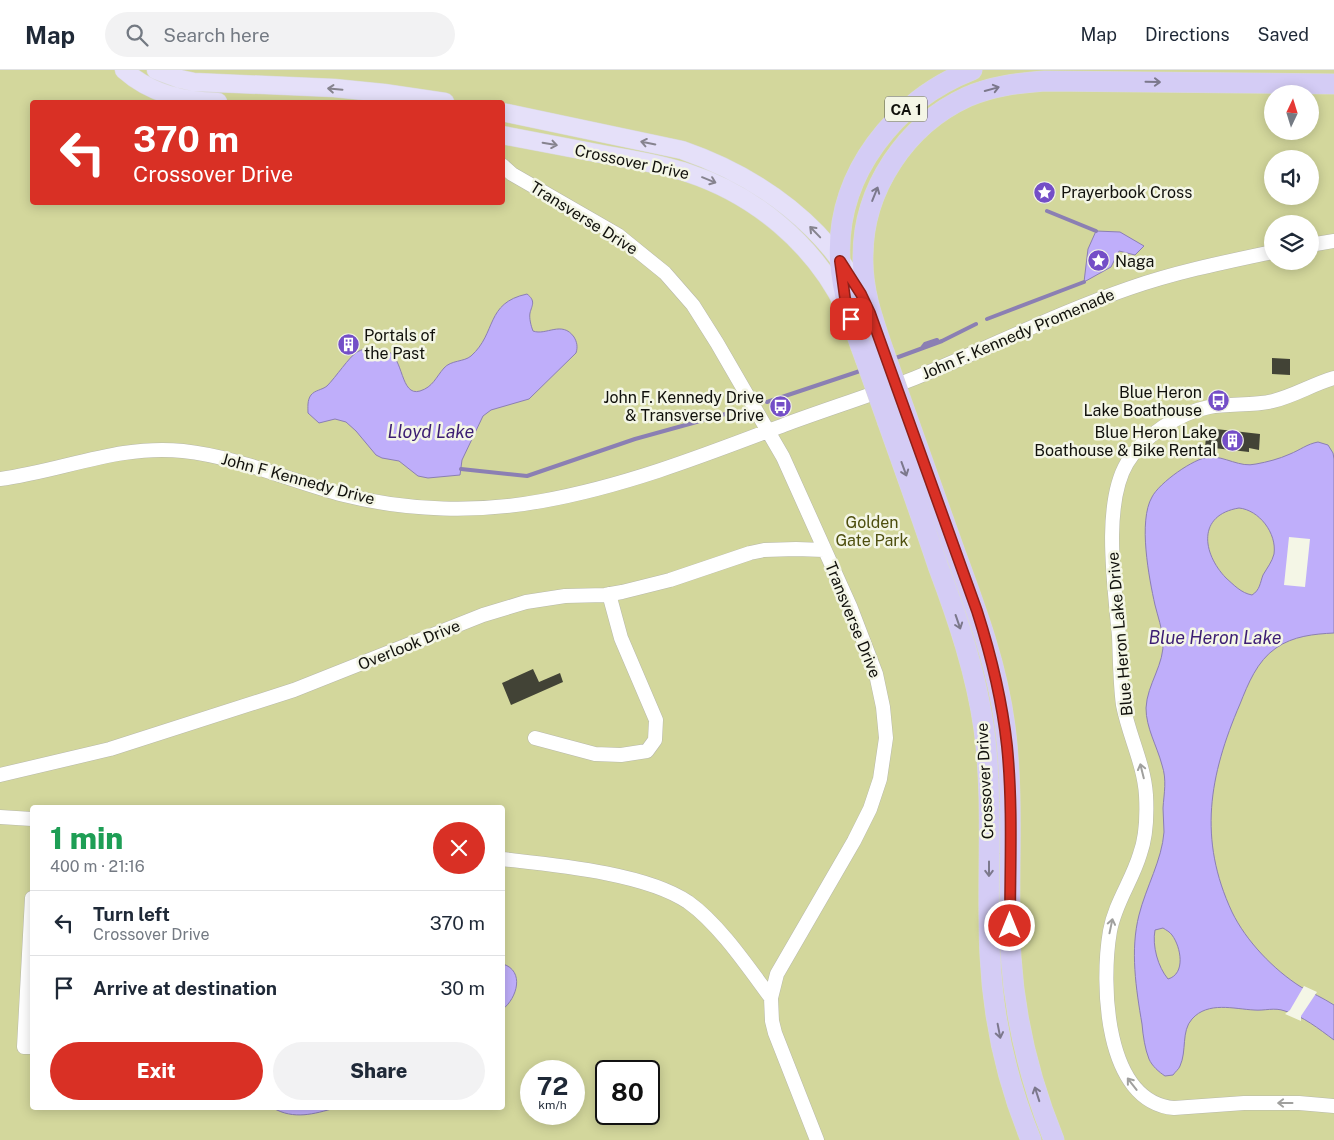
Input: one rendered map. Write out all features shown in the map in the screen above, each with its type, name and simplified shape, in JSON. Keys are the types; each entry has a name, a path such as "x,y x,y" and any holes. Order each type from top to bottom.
{"highway":[{"name":"CA 1","path":"840,261 841,234 848,198 860,169 875,143 896,119 919,98 946,82 972,70"},
{"name":"CA 1","path":"870,313 864,283 862,256 865,229 876,192 888,168 912,135 939,113 968,97 1004,86 1045,81 1334,84"},
{"name":"Crossover Drive","path":"840,261 845,298 851,319 957,618 971,663 986,746 989,941 993,989 998,1024 1009,1073 1031,1140"},
{"name":"Crossover Drive","path":"870,313 977,611 996,676 1008,762 1010,941 1016,1004 1029,1068 1054,1140"}],"main road":[{"path":"124,70 144,85 175,98 186,100"},
{"path":"156,70 194,82 303,86 384,93 431,100"},
{"path":"384,93 407,100"},
{"name":"Crossover Drive","path":"505,113 682,150 736,172 762,187 792,210 818,234 840,261 861,294 870,313"},
{"path":"505,122 541,126 563,125"},
{"name":"Crossover Drive","path":"505,137 663,165 696,175 727,189 769,216 800,243 833,286 851,319"}],"street":[{"name":"Transverse Drive","path":"505,167 523,180 606,228 633,246 665,273 683,293 705,323 782,457 850,606 876,674 881,692 885,722 884,759 876,794 863,823 783,963 773,986 771,998 772,1021 775,1033 817,1140"},
{"path":"1319,244 1334,241"},
{"name":"John F. Kennedy Promenade","path":"768,431 910,380 1135,286 1264,254"},
{"name":"Blue Heron Lake Drive","path":"1334,378 1279,399 1245,405 1208,407 1180,418 1154,435 1133,454 1121,476 1113,520 1113,560 1122,690 1126,719 1144,780 1146,818 1141,853 1117,905 1110,931 1108,990 1114,1042 1120,1064 1131,1083 1145,1098 1163,1107 1184,1108 1252,1103 1299,1103 1334,1106"},
{"name":"John F Kennedy Drive","path":"0,479 114,454 157,450 181,451 224,458 367,500 427,507 493,508 546,500 605,486 668,468 768,431"},
{"name":"Overlook Drive","path":"0,775 110,749 294,690 483,615 506,608 545,598 609,594 654,584 750,553 779,549 824,550"},
{"path":"535,738 595,754 621,755 647,751 655,740 656,720 621,638 609,594"},
{"path":"0,817 30,818"},
{"path":"505,859 602,873 645,883 676,896 697,910 712,925 771,998"},
{"path":"30,935 24,1047 30,1048"}],"green space":[{"name":"Golden Gate Park","path":"0,70 1334,70 1334,1140 0,1140"}],"water":[{"path":"1096,231 1120,232 1144,246 1135,255 1119,251 1111,267 1084,282 1088,249"},
{"name":"Lloyd Lake","path":"527,294 532,301 530,317 533,331 543,332 559,329 569,332 574,337 576,343 576,353 529,399 491,410 483,416 462,460 460,475 428,478 418,476 399,461 376,455 346,422 335,419 319,423 308,413 308,402 311,395 327,386 357,352 364,349 387,351 397,361 405,383 409,388 414,391 424,389 431,384 447,365 471,356 485,338 493,320 504,304 514,298"},
{"name":"Blue Heron Lake","path":"1318,442 1328,445 1334,459 1334,633 1304,636 1289,641 1269,653 1258,666 1246,689 1221,757 1215,782 1211,833 1221,885 1238,923 1253,944 1281,972 1301,987 1334,1005 1334,1040 1304,1019 1281,1010 1213,1008 1198,1013 1192,1019 1186,1029 1182,1060 1179,1067 1173,1075 1165,1076 1152,1064 1146,1051 1134,956 1139,915 1157,863 1164,832 1164,771 1146,715 1149,691 1159,666 1163,649 1161,627 1155,605 1146,550 1145,535 1148,507 1156,491 1169,478 1186,466 1203,458 1215,457 1250,465 1282,457","holes":["1239,508 1253,513 1260,518 1273,538 1274,554 1272,560 1263,575 1258,589 1252,595 1241,591 1226,578 1212,558 1208,547 1210,527 1216,518 1225,512","1163,928 1175,940 1180,960 1177,972 1168,979 1159,962 1154,943 1155,930"]},
{"path":"505,965 510,967 516,978 515,992 505,1007"},
{"path":"277,1110 327,1110 304,1115"}],"pier":[{"path":"1289,537 1310,539 1305,587 1284,585"},
{"path":"1304,986 1317,992 1301,1016 1301,1021 1285,1014 1290,1010"}],"building":[{"path":"1272,358 1290,359 1290,375 1272,374"},
{"name":"Blue Heron Lake Boathouse & Bike Rental","path":"1207,428 1260,434 1259,450 1249,448 1249,452 1205,447"},
{"path":"533,669 539,682 560,673 563,682 511,705 502,683"}],"waterway":[{"path":"1047,211 1096,231"},
{"path":"987,319 1084,282"},
{"path":"893,359 942,341 976,324"},
{"path":"922,348 925,344 937,340"},
{"path":"767,402 863,370"},
{"path":"461,469 527,476 635,439 729,413"}],"place":[{"name":"Prayerbook Cross","path":"1045,192"},
{"name":"Naga","path":"1099,261"},
{"name":"Portals of the Past","path":"348,344"},
{"name":"Blue Heron Lake Boathouse","path":"1218,401"},
{"name":"John F. Kennedy Drive & Transverse Drive","path":"780,406"},
{"name":"Blue Heron Lake Boathouse & Bike Rental","path":"1233,441"}],"route":[{"path":"851,319 845,298 840,261 861,294 870,313 977,611 996,676 1007,744 1010,783 1010,926"}]}
